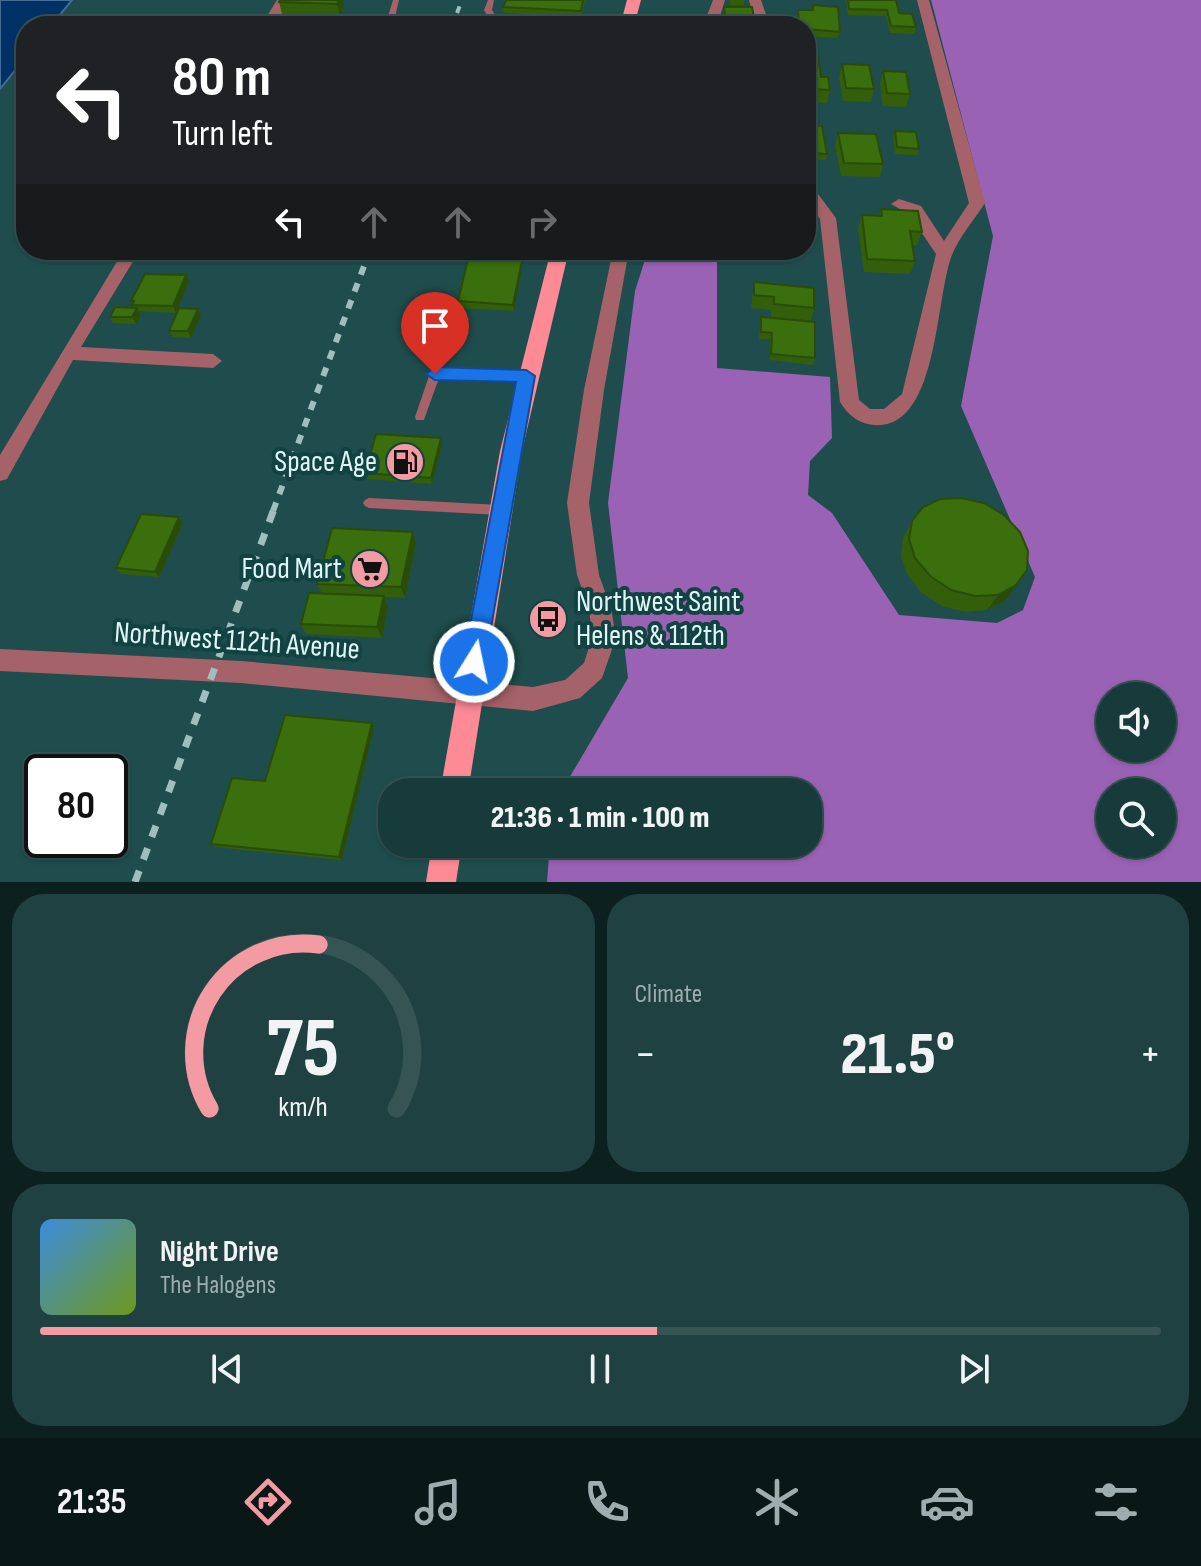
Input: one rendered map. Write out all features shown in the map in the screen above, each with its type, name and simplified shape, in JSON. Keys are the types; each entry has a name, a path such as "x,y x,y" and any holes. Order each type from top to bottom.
{"highway":[{"path":"456,778 500,510 526,376 557,260"},
{"path":"441,882 445,858"}],"street":[{"path":"816,204 828,218 850,402 854,409 872,417 901,411 911,395 944,254 977,203 923,0"},
{"path":"899,204 915,210 944,254"},
{"path":"0,473 68,353 126,260"},
{"name":"Northwest 112th Avenue","path":"0,660 214,670 533,699 571,690 594,670 604,638 600,608 588,575 578,503 594,390 619,260"},
{"path":"68,353 213,361"}],"lane":[{"path":"420,417 445,344"},
{"path":"435,374 526,376"},
{"path":"369,503 500,510"}],"shaded area":[{"path":"931,0 1201,0 1201,882 547,882 549,858 822,858 822,778 569,778 628,678 608,503 635,291 645,260 717,260 717,368 830,377 832,438 810,461 808,495 832,513 899,615 997,623 1023,610 1035,577 961,406 993,236"}],"water":[{"path":"0,0 72,0 59,16 16,16 16,69 0,89"}],"building":[{"path":"280,0 339,0 337,4"},
{"path":"506,0 583,0 581,11 503,7"},
{"path":"848,0 896,0 899,13 912,14 916,27 891,26 887,10 849,9"},
{"path":"813,5 838,7 840,32 816,30 816,16 798,16 798,10 813,10"},
{"path":"724,7 752,7 754,16 725,16"},
{"path":"816,56 821,77 828,77 830,90 816,89"},
{"path":"842,64 869,65 874,89 846,88"},
{"path":"883,71 906,72 910,94 887,93"},
{"path":"816,126 822,126 827,154 816,153"},
{"path":"895,131 916,132 919,149 897,147"},
{"path":"838,133 876,134 883,164 844,163"},
{"path":"881,209 918,211 922,232 910,231 915,261 867,259 862,215 882,216"},
{"path":"468,260 522,261 513,305 458,301"},
{"path":"145,274 186,275 173,306 132,305 134,301 131,301"},
{"path":"754,282 814,288 814,308 774,304 774,297 754,295"},
{"path":"115,307 137,308 132,317 110,317"},
{"path":"179,308 198,309 188,331 169,331"},
{"path":"761,317 815,322 815,358 771,354 772,333 761,332"},
{"name":"Space Age","path":"376,434 441,438 431,478 365,473"},
{"path":"961,498 984,503 1004,515 1020,532 1028,551 1027,570 1016,585 998,595 975,596 951,590 930,576 915,558 909,539 912,521 923,507 940,499"},
{"path":"141,514 179,517 155,572 116,568"},
{"name":"Food Mart","path":"332,528 413,532 401,587 317,584"},
{"path":"309,593 384,596 377,627 301,624"},
{"path":"285,715 372,723 339,857 211,844 232,778 265,781"}],"railway":[{"path":"456,16 462,0"},
{"path":"273,511 366,260"},
{"path":"135,882 274,509"}],"place":[{"name":"Space Age","path":"405,462"},
{"name":"Food Mart","path":"370,569"},
{"name":"Northwest Saint Helens & 112th","path":"548,619"}],"route":[{"path":"435,374 526,376 474,662"}]}
